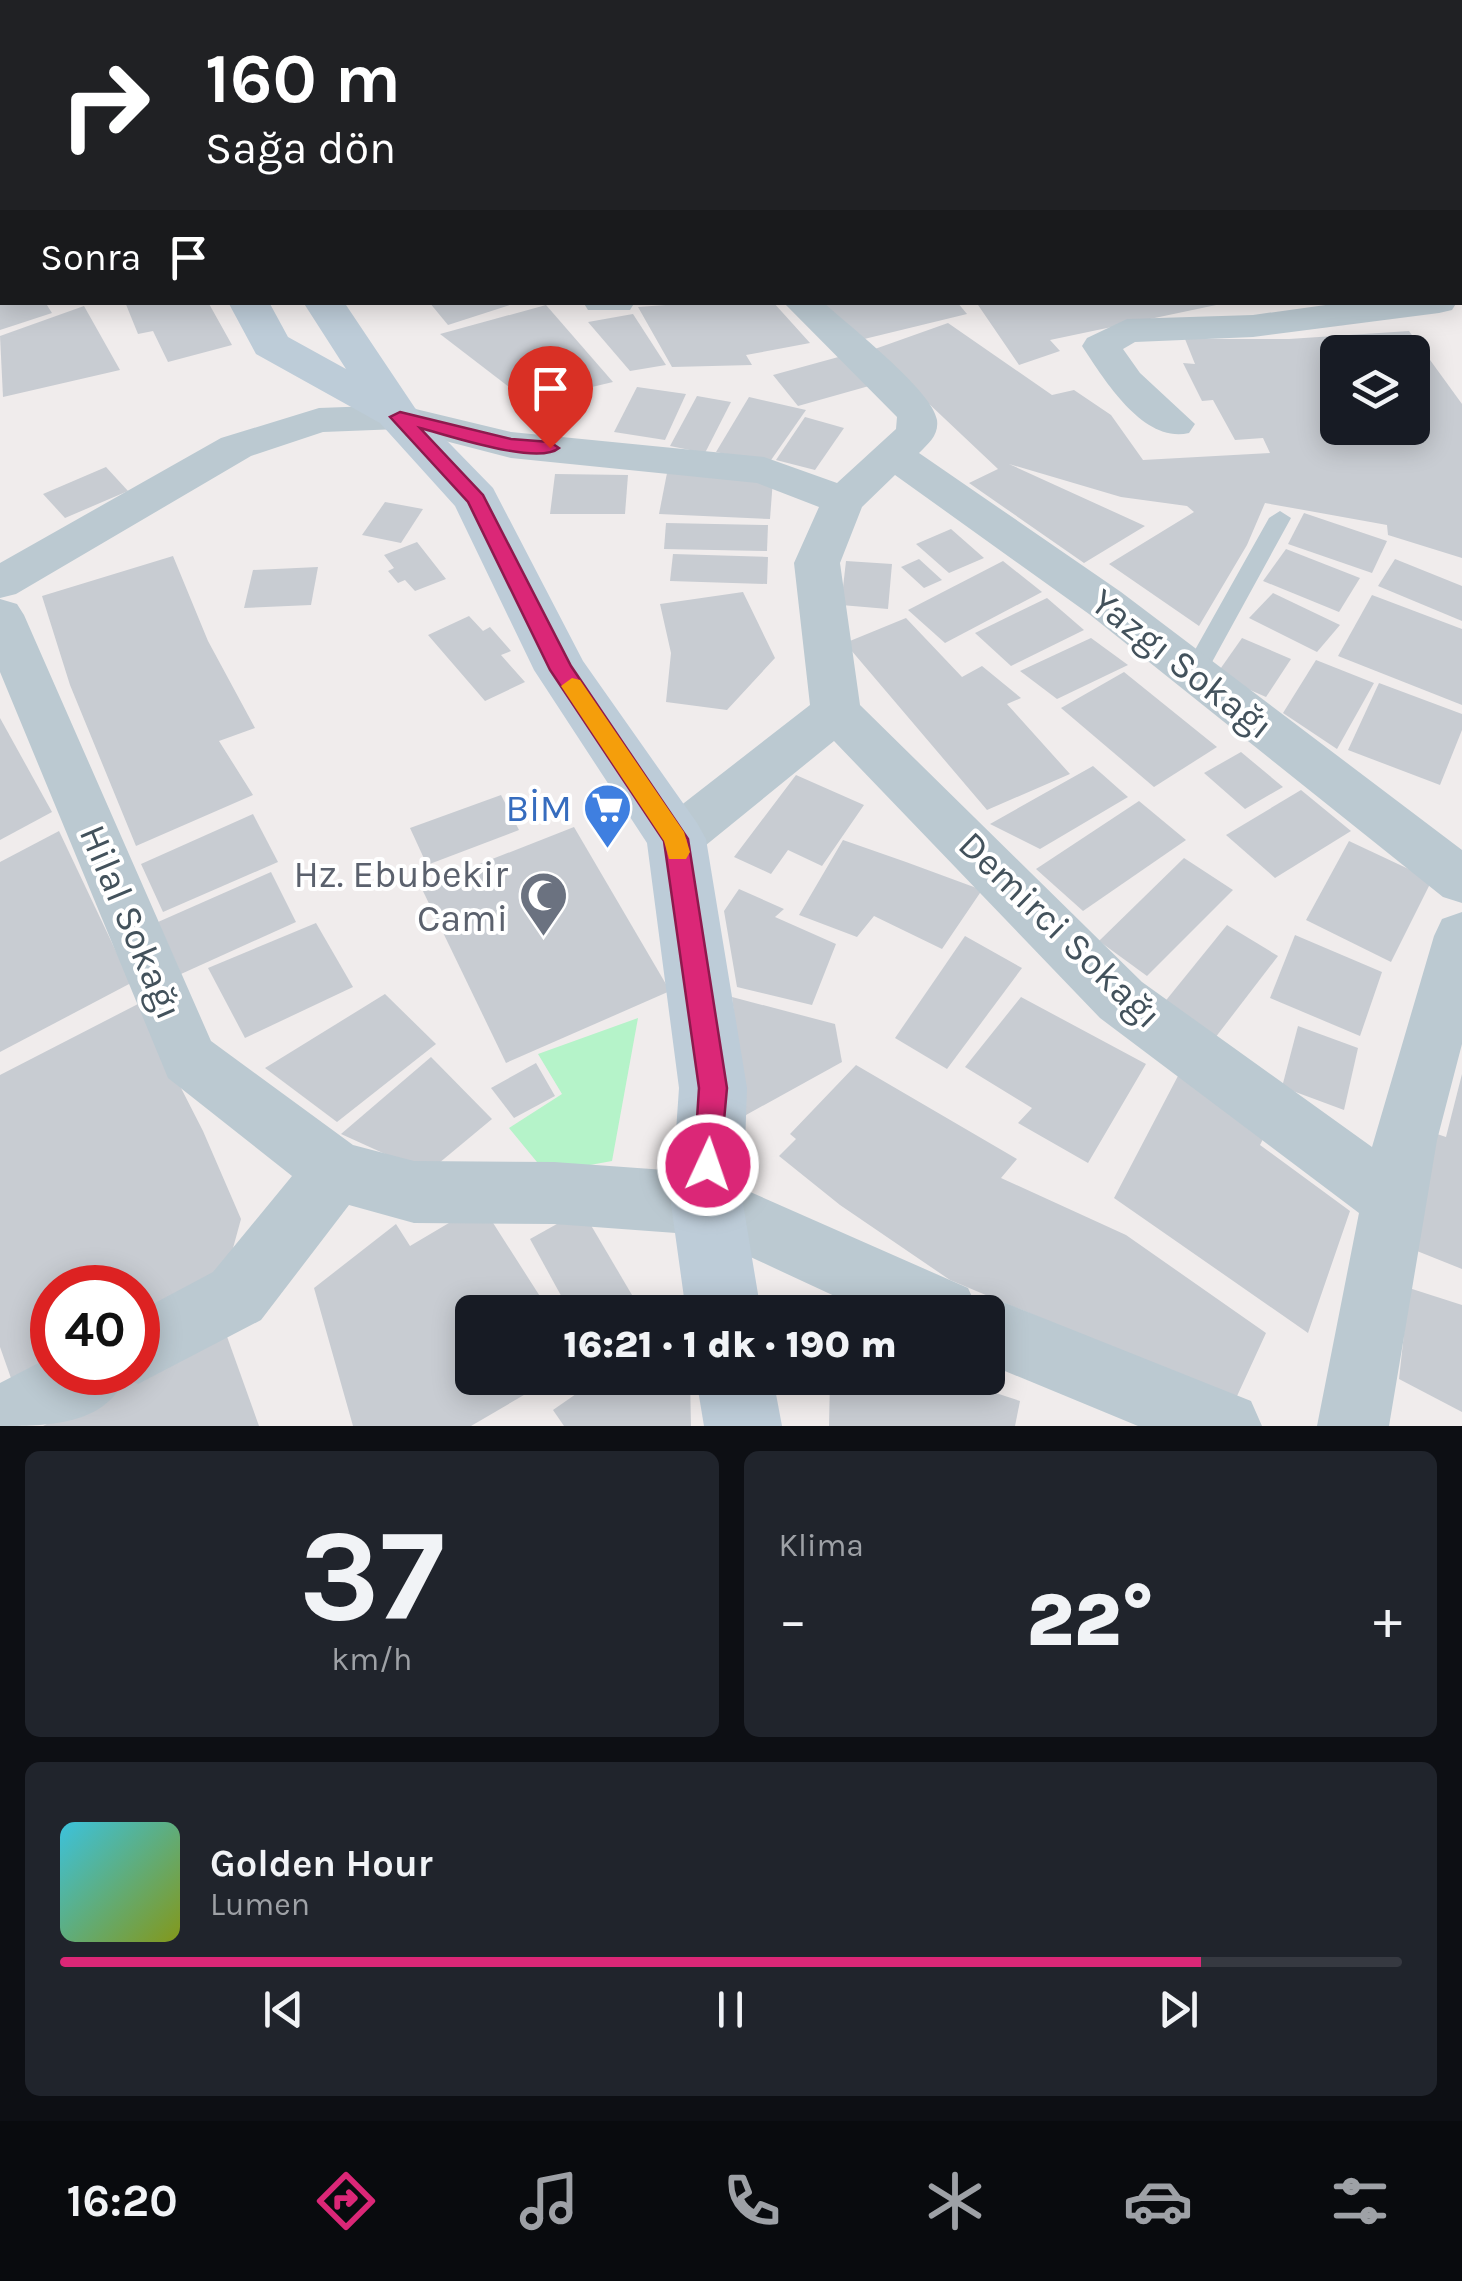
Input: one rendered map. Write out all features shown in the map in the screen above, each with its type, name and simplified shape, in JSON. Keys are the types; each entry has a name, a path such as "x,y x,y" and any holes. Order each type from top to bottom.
{"street":[{"path":"250,305 271,345 400,417 511,445 764,470 842,501"},
{"path":"325,305 400,417 476,499 562,670 676,839 713,1088 706,1204 721,1295"},
{"path":"676,839 836,712 817,563 842,501 896,456 916,433 916,417 909,404 804,305"},
{"path":"1174,424 1126,381 1101,346 1128,331 1253,326 1416,305"},
{"path":"0,583 236,447 319,420 400,417"},
{"name":"Yazgı Sokağı","path":"896,456 1105,603 1462,881"},
{"name":"Hilal Sokağı","path":"0,616 189,1059 336,1171"},
{"name":"Demirci Sokağı","path":"836,712 1121,1000 1394,1201"},
{"path":"1358,1424 1405,1140 1448,1040 1462,936"},
{"path":"160,1337 237,1296 336,1171 414,1192 554,1193 706,1204 907,1295"},
{"path":"1005,1337 1226,1426"},
{"path":"0,1422 50,1395"},
{"path":"738,1395 743,1426"}],"lane":[{"path":"1194,673 1280,518"}],"green space":[{"path":"638,1018 612,1161 546,1173 509,1128 562,1094 538,1054"}],"building":[{"path":"0,305 47,305 52,313 0,330"},
{"path":"126,305 210,305 232,345 168,362 153,331 138,334"},
{"path":"431,305 510,305 448,325"},
{"path":"546,305 613,382 537,400 518,394 440,334"},
{"path":"776,305 810,343 746,355 752,365 672,367 638,307"},
{"path":"820,305 960,305 967,314 856,341"},
{"path":"978,305 1216,305 1050,340 1060,351 1019,365"},
{"path":"84,306 120,370 3,397 0,336"},
{"path":"633,314 666,365 630,371 588,322"},
{"path":"948,323 1052,395 1074,390 1111,415 1143,460 1270,453 1263,438 1235,440 1213,400 1202,401 1183,363 1195,364 1185,339 1320,337 1320,445 1430,445 1430,360 1462,404 1462,558 1388,535 1387,525 1265,503 1247,545 1199,626 1109,564 1194,512 1187,506 1121,497 1009,464 1145,526 1084,563 969,483 998,469 872,350"},
{"path":"1409,331 1412,335 1349,335"},
{"path":"842,356 869,386 798,406 773,375"},
{"path":"637,387 686,394 665,440 614,432"},
{"path":"697,396 731,402 705,453 670,446"},
{"path":"749,397 806,410 769,463 716,452"},
{"path":"805,417 844,428 815,470 776,460"},
{"path":"106,467 128,491 65,518 43,494"},
{"path":"667,473 773,479 770,519 659,514"},
{"path":"555,474 628,475 625,514 550,514"},
{"path":"385,502 423,509 401,543 362,535"},
{"path":"1304,513 1387,541 1372,573 1288,544"},
{"path":"666,523 768,525 767,551 664,549"},
{"path":"951,529 984,558 949,573 916,544"},
{"path":"417,542 446,579 415,591 405,580 398,583 388,571 394,568 384,555"},
{"path":"1286,549 1360,578 1339,612 1263,581"},
{"path":"673,554 768,557 767,584 670,581"},
{"path":"173,556 208,641 255,728 219,741 253,795 136,846 70,685 42,596"},
{"path":"919,559 942,580 924,588 901,567"},
{"path":"1395,559 1462,586 1462,621 1378,586"},
{"path":"846,561 892,564 888,609 841,605"},
{"path":"1003,561 1042,592 945,643 908,610"},
{"path":"318,567 311,605 244,608 253,570"},
{"path":"743,592 775,658 727,710 666,702 671,653 660,604"},
{"path":"1273,593 1340,625 1317,652 1249,618"},
{"path":"1372,595 1462,629 1462,705 1338,656"},
{"path":"1047,598 1084,630 1011,666 975,633"},
{"path":"469,616 483,631 490,627 511,651 501,655 525,682 485,701 428,635"},
{"path":"906,618 962,677 982,666 1021,698 1007,704 1070,774 987,810 845,643"},
{"path":"1091,638 1128,665 1057,699 1020,671"},
{"path":"1242,638 1291,659 1266,697 1216,675"},
{"path":"1316,660 1374,683 1337,749 1283,713"},
{"path":"1124,672 1217,747 1154,787 1061,708"},
{"path":"1379,683 1462,714 1462,730 1440,785 1348,750"},
{"path":"0,718 52,812 0,840"},
{"path":"1241,752 1283,787 1245,809 1204,773"},
{"path":"1093,766 1128,797 1040,849 990,824"},
{"path":"796,775 864,805 822,866 788,850 771,874 734,857"},
{"path":"1301,790 1351,831 1275,878 1226,835"},
{"path":"501,795 519,830 427,865 410,828"},
{"path":"1139,801 1186,840 1083,911 1036,869"},
{"path":"253,814 278,862 163,912 141,864"},
{"name":"Hz. Ebubekir Cami","path":"574,827 670,991 506,1063 421,887"},
{"path":"59,831 131,983 0,1052 0,862"},
{"path":"843,840 982,890 942,949 874,916 857,937 799,915"},
{"path":"1349,841 1432,880 1391,962 1306,920"},
{"path":"1184,858 1233,890 1147,976 1099,941"},
{"path":"271,872 296,922 181,974 158,922"},
{"path":"739,889 784,909 775,917 836,944 812,1005 737,987 724,911"},
{"path":"316,923 353,987 245,1038 208,968"},
{"path":"1227,925 1278,956 1215,1038 1163,1004"},
{"path":"1295,935 1382,972 1360,1036 1270,998"},
{"path":"965,936 1022,968 947,1069 895,1038"},
{"path":"385,994 436,1044 337,1122 265,1068"},
{"path":"732,997 835,1024 842,1062 746,1115"},
{"path":"1021,997 1146,1064 1088,1163 1018,1123 1032,1108 965,1067"},
{"path":"138,1004 203,1131 241,1219 227,1270 160,1305 160,1265 30,1265 30,1372 12,1381 0,1347 0,1075"},
{"path":"1298,1026 1358,1048 1344,1110 1282,1087"},
{"path":"431,1057 492,1119 427,1173 341,1134"},
{"path":"536,1063 555,1096 514,1118 491,1088"},
{"path":"856,1065 1017,1159 1001,1178 1126,1235 1266,1333 1232,1407 1127,1354 1005,1303 1005,1295 986,1295 950,1280 840,1205 779,1156 796,1139 790,1134"},
{"path":"1179,1074 1265,1135 1260,1145 1350,1211 1308,1333 1114,1198"},
{"path":"1462,1074 1462,1269 1417,1251 1437,1134 1446,1137"},
{"path":"481,1204 539,1295 455,1295 455,1395 524,1395 471,1426 353,1426 314,1288 396,1224 410,1246"},
{"path":"582,1210 632,1295 561,1295 530,1239"},
{"path":"1409,1288 1462,1305 1462,1412 1399,1379"},
{"path":"225,1331 259,1426 43,1426 102,1395 160,1395 160,1365"},
{"path":"575,1395 690,1395 691,1426 564,1426 553,1410"},
{"path":"830,1395 1002,1395 1020,1401 1015,1426 829,1426"}],"slow traffic":[{"path":"572,686 676,839 678,852"}],"place":[{"name":"BİM","path":"607,850"},
{"name":"Hz. Ebubekir Cami","path":"543,938"}],"route":[{"path":"550,448 511,445 400,417 476,499 562,670 676,839 713,1088 708,1165"}]}
